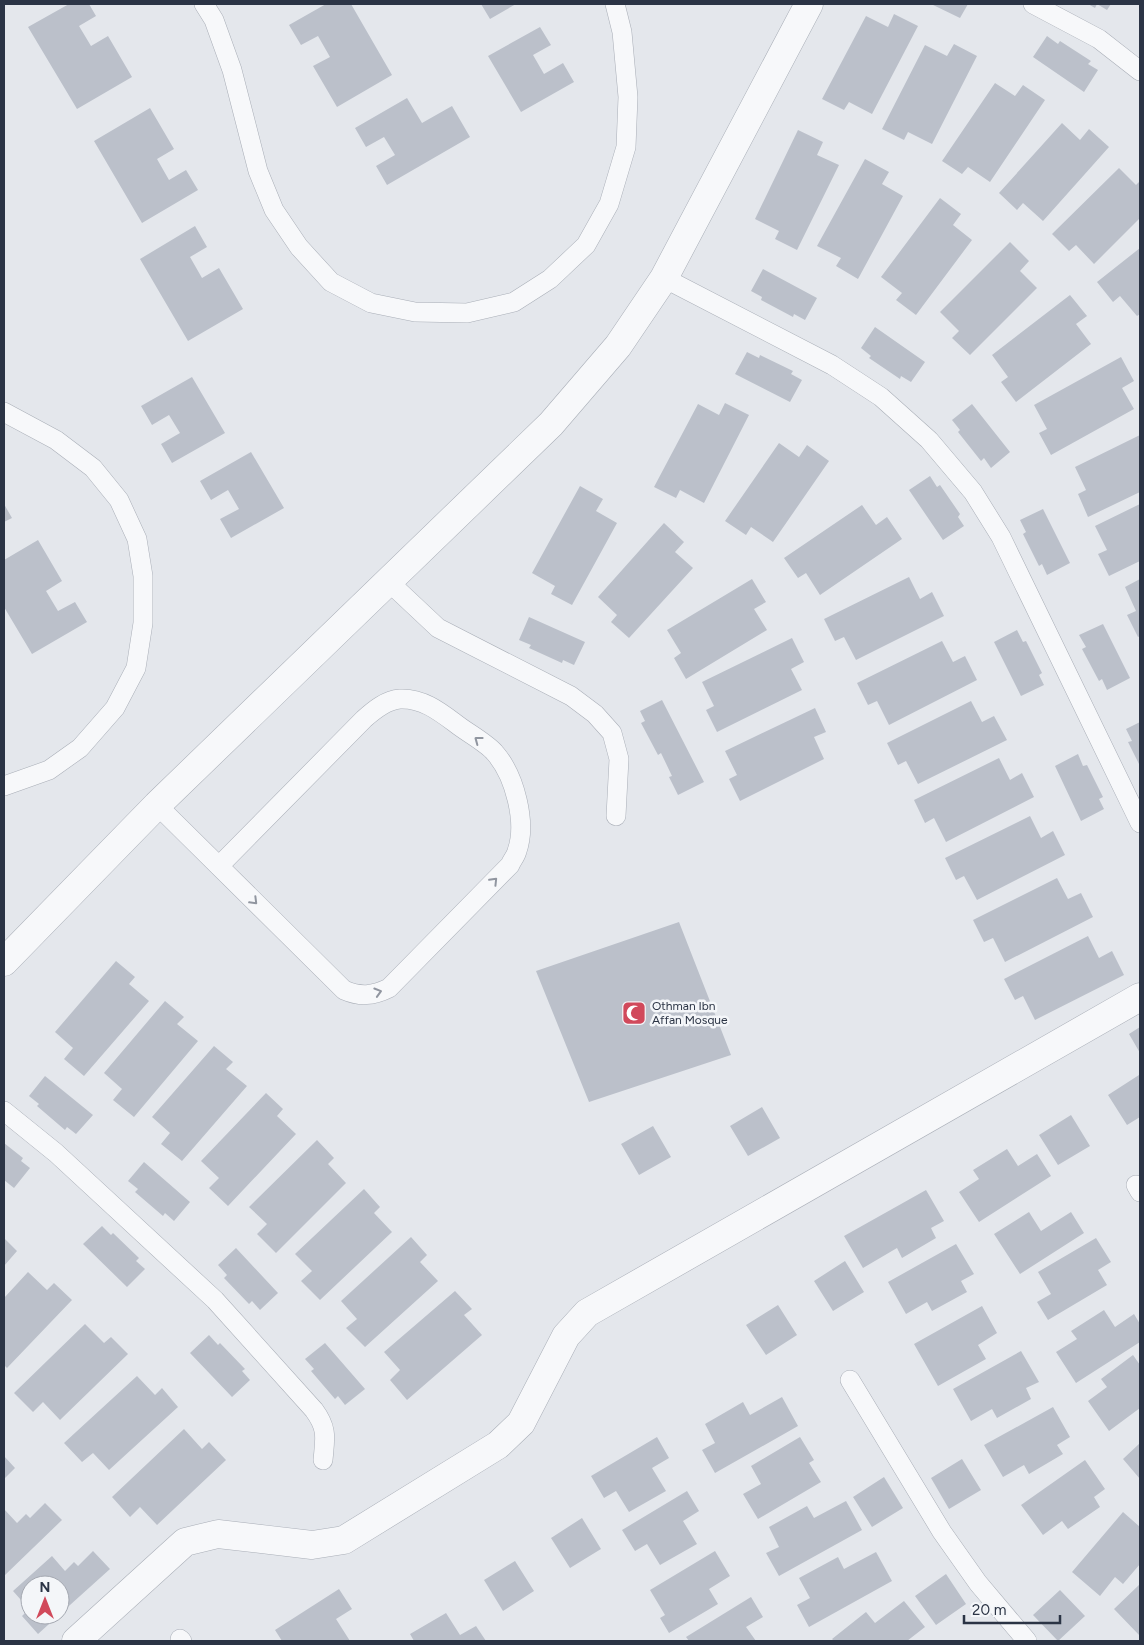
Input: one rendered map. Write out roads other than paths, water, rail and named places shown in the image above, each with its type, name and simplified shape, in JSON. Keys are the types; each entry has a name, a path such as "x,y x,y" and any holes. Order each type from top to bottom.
{"street":[{"path":"4,962 157,805 551,424 618,346 664,278 809,4"},
{"path":"76,1641 185,1542 218,1534 312,1546 344,1540 498,1445 520,1422 566,1336 587,1313 1140,996"}],"lane":[{"path":"204,4 214,20 232,70 258,171 274,210 299,247 332,282 371,303 415,312 467,313 514,302 550,279 586,245 609,204 626,147 628,97 622,32 615,4"},
{"path":"1033,4 1099,38 1140,71"},
{"path":"664,278 832,365 881,397 929,440 973,492 1001,537 1140,823"},
{"path":"4,412 56,440 86,462 119,500 137,539 143,576 143,623 136,668 115,708 80,748 49,770 4,786"},
{"path":"389,582 438,628 571,696 595,714 612,733 619,759 616,816"},
{"path":"157,805 344,990 355,994 367,995 379,993 389,988 510,865 517,851 520,833 519,811 515,791 508,772 495,752 436,709 418,701 400,699 379,706 364,719 219,866"},
{"path":"4,1111 56,1153 215,1300 323,1422 325,1436 323,1460"},
{"path":"850,1380 942,1532 978,1583 1027,1641"}],"place":[{"name":"Othman Ibn Affan Mosque","path":"634,1013"}]}
